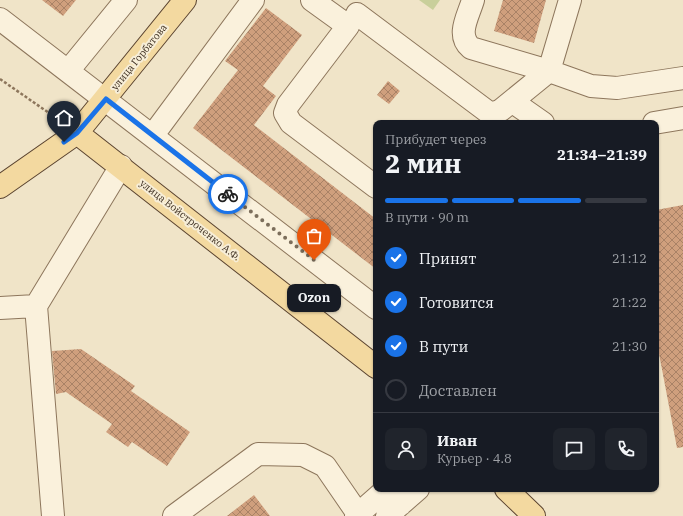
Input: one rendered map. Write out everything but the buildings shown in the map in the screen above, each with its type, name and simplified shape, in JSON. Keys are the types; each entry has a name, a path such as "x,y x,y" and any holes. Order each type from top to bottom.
{"main road":[{"name":"улица Горбатова","path":"0,187 77,133 106,99 183,1"},
{"name":"улица Войстроченко А.Ф.","path":"77,133 373,365"},
{"path":"509,492 534,516"}],"lane":[{"path":"68,71 126,0"},
{"path":"153,135 253,0"},
{"path":"312,0 358,13 488,112 495,113 513,102 549,71 570,0"},
{"path":"473,0 462,35 464,42 471,48 549,71 591,86 617,88 683,78"},
{"path":"358,13 288,105 285,113 291,124 373,185"},
{"path":"0,19 153,135 373,306"},
{"path":"513,102 539,120"},
{"path":"659,122 683,118"},
{"path":"53,516 36,306 121,166"},
{"path":"0,308 36,306"},
{"path":"174,516 258,454 303,455 325,466 357,515 381,494 394,510 415,492"}],"path":[{"path":"0,79 77,133"}],"green space":[{"path":"419,0 440,0 433,10"}],"way so far":[{"path":"228,194 314,260"}],"place":[{"name":"Ozon","path":"314,260"}],"route":[{"path":"64,142 77,133 106,99 228,194"}]}
